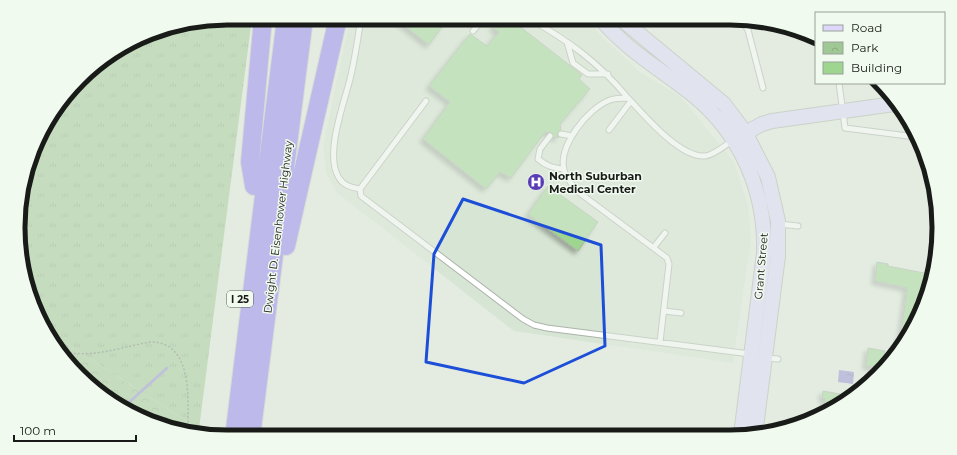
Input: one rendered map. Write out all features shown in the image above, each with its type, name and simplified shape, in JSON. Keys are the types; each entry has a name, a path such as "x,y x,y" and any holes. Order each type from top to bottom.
{"highway":[{"path":"254,186 250,162 262,25"},
{"name":"I 25","path":"225,430 254,186 276,25"},
{"path":"235,430 285,25"},
{"path":"283,197 282,137 293,25"},
{"name":"Dwight D. Eisenhower Highway","path":"252,430 283,197 303,25"},
{"path":"260,372 336,25"}],"street":[{"name":"Grant Street","path":"607,25 618,37 694,96 715,116 733,140 754,180 764,224 755,428"},
{"name":"Grant Street","path":"628,25 652,46 715,95 728,108 745,132 768,177 778,224 778,256 742,430"},
{"path":"733,140 745,132 772,121 890,104"}],"lane":[{"path":"360,25 334,151 334,164 339,177 347,186 360,188"},
{"path":"473,31 478,25"},
{"path":"539,25 590,58 608,74 630,100 676,146 686,152 696,155 710,155 733,140"},
{"path":"745,25 748,30 762,88"},
{"path":"567,42 572,62 588,74 608,74"},
{"path":"838,84 845,128 911,137"},
{"path":"630,100 609,101 595,109 572,136 565,150 564,169 566,177 578,191 667,258 669,264 660,342"},
{"path":"609,130 630,100"},
{"path":"426,101 360,188 361,196 517,314 534,325 778,360"},
{"path":"561,134 572,136"},
{"path":"550,136 540,149 538,159 543,164 552,168 564,169"},
{"path":"764,224 798,226"},
{"path":"654,247 664,233"},
{"path":"664,310 681,313"}],"path":[{"path":"68,352 92,354 150,342 157,342 171,347 180,357 185,375 188,426"}],"highlighted area":[{"path":"463,199 601,245 605,346 524,383 426,362 434,254"}],"shaded area":[{"name":"North Suburban Medical Center","path":"349,25 593,25 600,35 640,72 680,96 734,162 748,204 751,239 733,363 514,331 336,192 326,173 323,145"}],"green space":[{"path":"214,25 251,25 199,428 62,341 52,329 40,305 32,280 25,241 25,214 32,175 40,150 52,126 67,104 84,84 104,67 126,52 150,40 188,29"},
{"path":"54,332 62,341 196,427 175,423 150,415 115,396 84,371 67,351"}],"water":[{"path":"839,370 854,372 853,384 838,382"}],"building":[{"path":"404,25 443,25 429,45"},
{"path":"495,25 518,25 582,75 579,79 590,89 560,124 561,130 557,134 559,137 554,138 552,133 545,132 511,178 500,172 486,189 423,139 450,102 429,86 470,34 487,46 499,32 493,28"},
{"path":"548,186 598,222 578,251 528,214"},
{"path":"877,262 888,264 888,266 926,274 917,305 901,336 907,288 875,281"},
{"path":"868,348 885,351 884,359 876,367 866,366"},
{"path":"823,391 840,394 840,397 824,407 825,399 822,398"}],"waterway":[{"path":"127,404 167,368"}],"place":[{"name":"North Suburban Medical Center","path":"536,182"}]}
